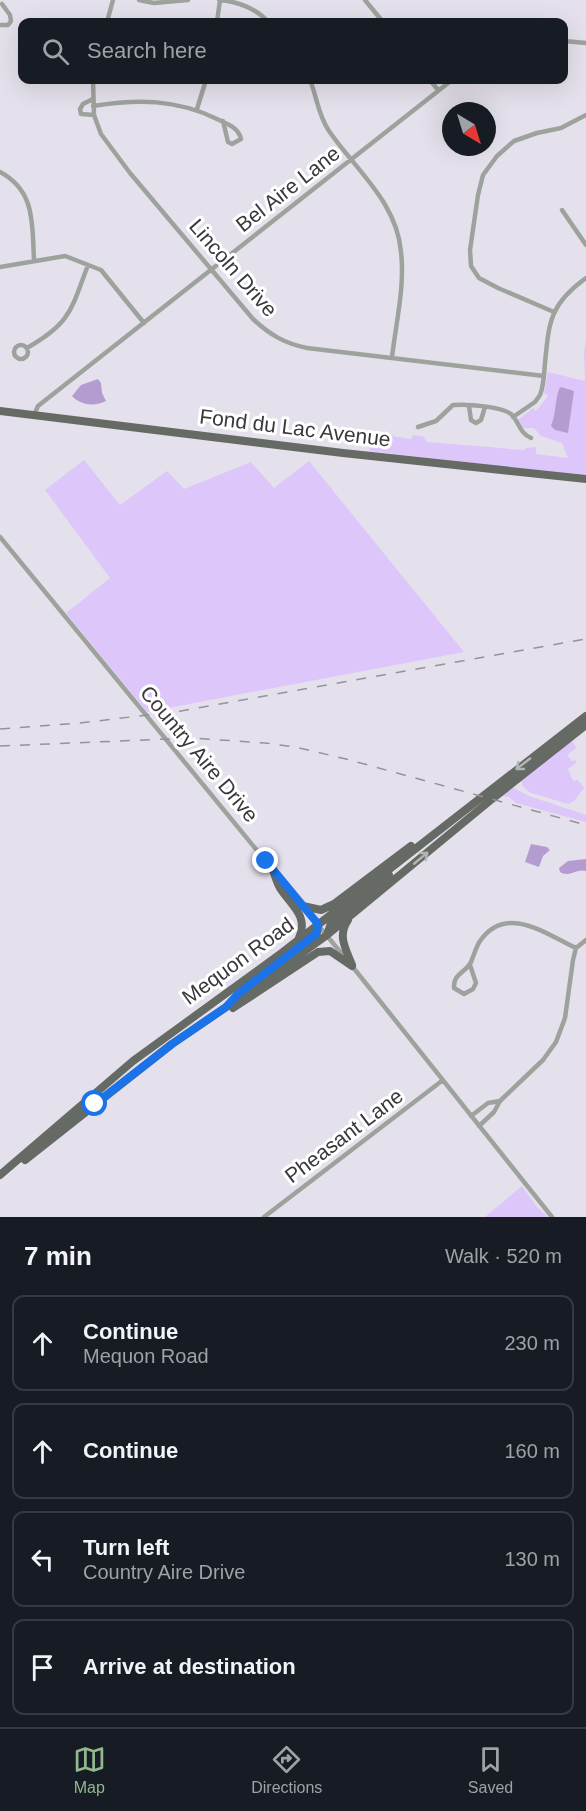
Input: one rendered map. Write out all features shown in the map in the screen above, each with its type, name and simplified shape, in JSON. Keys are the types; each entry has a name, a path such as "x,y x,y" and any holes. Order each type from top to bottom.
{"main road":[{"name":"Fond du Lac Avenue","path":"0,411 343,453 586,478"},
{"name":"Mequon Road","path":"0,1175 133,1061 297,941 586,716"},
{"name":"Mequon Road","path":"0,1179 164,1051 327,935 586,725"},
{"path":"303,906 321,910 334,904 398,855 420,840 431,836"},
{"path":"327,935 331,923 376,887 416,847"},
{"path":"273,870 280,887 300,913 302,930 297,941"},
{"path":"352,914 345,924 342,935 352,966"},
{"path":"226,1007 238,994 314,936 318,924"},
{"path":"207,1019 219,1016 244,1001 318,952 330,951 352,966"}],"street":[{"path":"108,18 113,0"},
{"path":"139,0 154,3 188,0"},
{"path":"217,18 219,0 227,0 242,4 265,18"},
{"path":"365,0 380,18"},
{"path":"0,25 8,25 11,21 10,15 2,4"},
{"path":"568,42 586,44"},
{"name":"Lincoln Drive","path":"93,84 94,115 101,134 130,173 212,271 253,319 270,335 286,344 307,348 544,376"},
{"path":"197,109 205,84"},
{"path":"311,84 319,114 386,205 396,226 401,250 402,276 392,357"},
{"path":"433,84 438,90"},
{"name":"Bel Aire Lane","path":"34,415 38,406 447,84"},
{"path":"93,99 83,104 80,109 81,114 94,115"},
{"path":"93,106 122,102 178,104 197,109 222,121 232,126 241,139 232,144 228,142 222,121"},
{"path":"554,312 479,278 471,267 470,250 478,195 483,175 497,156 514,141 561,128 586,115"},
{"path":"0,172 20,187 29,202 34,260"},
{"path":"562,210 586,245"},
{"path":"0,267 65,256 101,270 144,323"},
{"path":"27,348 58,329 70,313 88,265"},
{"path":"513,417 538,399 542,391 548,338 554,312 570,290 586,279"},
{"path":"418,427 436,421 453,405 485,407 501,409 513,417 523,434 531,438"},
{"path":"469,406 471,420 476,423 481,420 485,407"},
{"name":"Country Aire Drive","path":"0,537 327,935 552,1217"},
{"path":"470,965 476,983 473,989 464,994 454,988 454,981 457,975 470,965 479,942 487,933 500,925 517,922 530,925 576,948"},
{"path":"479,1126 494,1112 500,1101 543,1060 556,1042 565,1018 576,948 586,940"},
{"name":"Pheasant Lane","path":"264,1217 443,1080"},
{"path":"471,1116 488,1103 500,1101"}],"shaded area":[{"path":"586,337 586,476 369,451 373,433 411,439 413,435 423,436 427,442 524,450 536,447 536,454 568,458 562,443 541,436 534,428 523,428 518,420 533,408 536,411 548,396 544,393 548,372 585,381"},
{"path":"98,379 106,401 88,404 72,396 81,385"},
{"path":"561,387 574,391 568,433 555,430 551,426"},
{"path":"84,460 120,505 167,471 184,489 251,462 274,488 309,461 464,652 147,712 66,613 110,578 45,490"},
{"path":"570,741 576,748 567,755 572,761 577,762 568,769 573,781 578,780 584,788 574,801 568,804 531,793 523,787 521,780"},
{"path":"512,787 529,796 586,815 586,822 516,803 509,797 500,796"},
{"path":"531,844 547,847 550,850 543,856 539,867 525,862"},
{"path":"586,859 586,871 567,874 560,872 559,868 568,861"},
{"path":"522,1186 537,1207 548,1217 485,1217"}],"railway":[{"path":"0,729 80,723 181,711 586,639"},
{"path":"0,746 191,738 295,747 586,825"}],"route":[{"path":"95,1104 203,1021 226,1007 238,994 316,934 318,924 266,861"}]}
